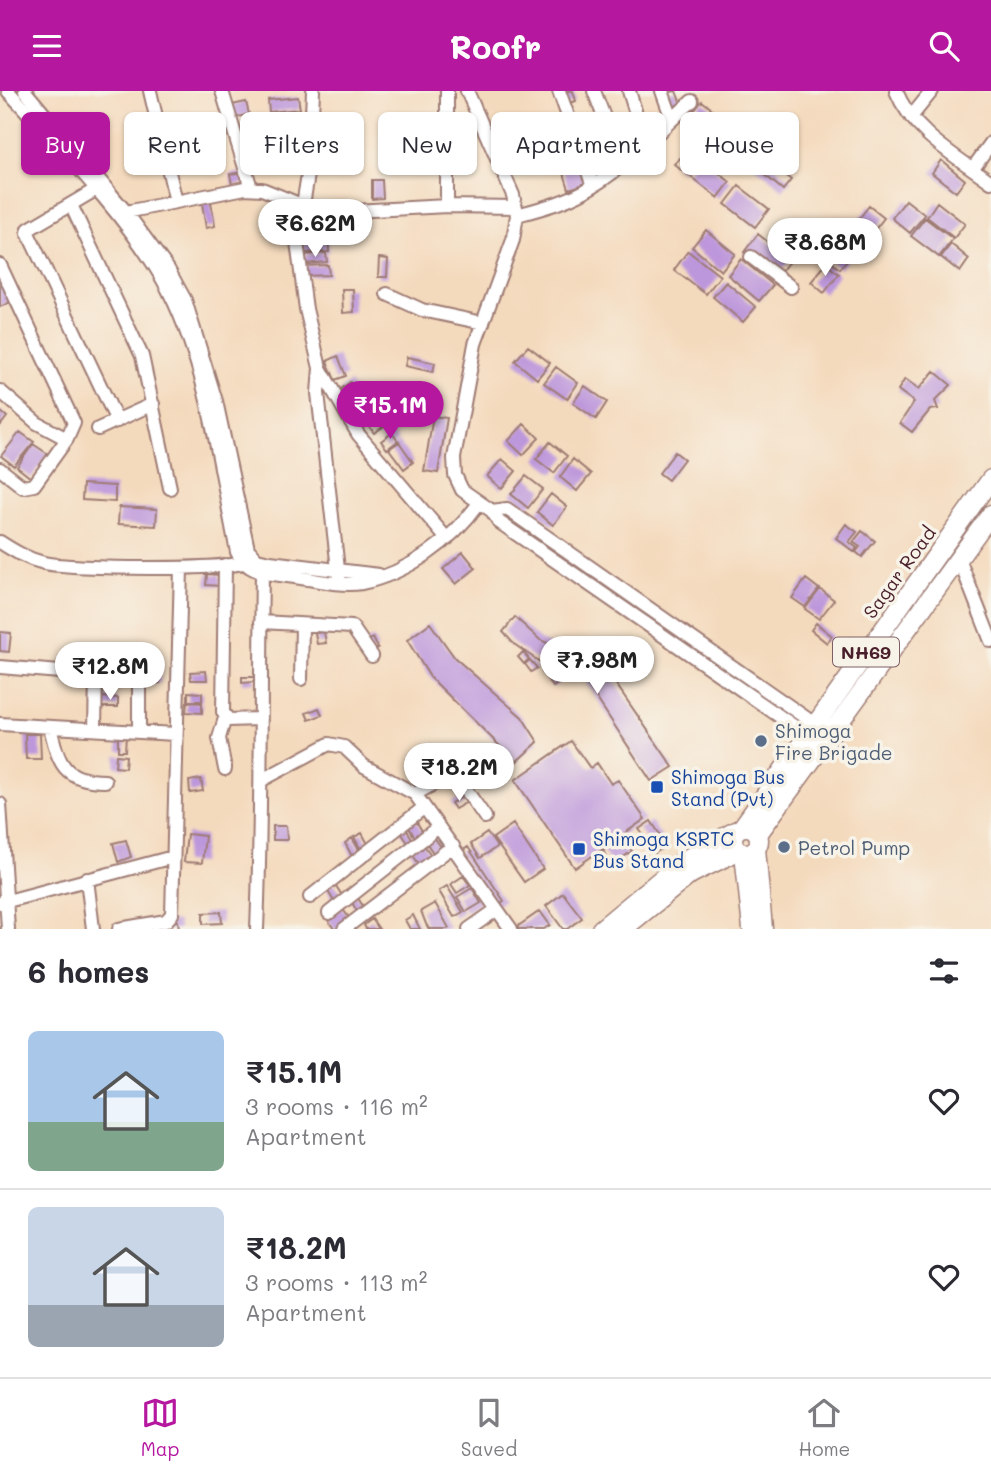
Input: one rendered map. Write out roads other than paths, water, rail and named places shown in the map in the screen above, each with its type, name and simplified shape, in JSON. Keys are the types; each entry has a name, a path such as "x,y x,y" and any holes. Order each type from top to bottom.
{"highway":[{"name":"Sagar Road","path":"746,840 812,731 991,479"},
{"name":"Sagar Road","path":"746,840 991,514"},
{"name":"NH69","path":"623,929 691,874 746,840"},
{"name":"NH69","path":"601,929 683,861 746,840"}],"main road":[{"path":"746,840 751,929"},
{"path":"746,840 764,929"}],"street":[{"path":"8,91 95,190 162,278 181,318 211,426 237,552 262,573 339,576"},
{"path":"26,91 126,212 168,269 185,300 216,401 250,561"},
{"path":"150,91 176,202"},
{"path":"222,91 251,188"},
{"path":"313,91 310,162 297,242 306,309 320,368 319,405 339,576"},
{"path":"447,91 447,206"},
{"path":"467,91 513,195 517,211 513,240 475,344 454,458 455,475 462,490 492,511 499,522 812,731"},
{"path":"559,91 593,186"},
{"path":"594,91 602,112"},
{"path":"629,91 635,112"},
{"path":"662,91 672,119"},
{"path":"896,91 921,129 991,182"},
{"path":"911,117 932,91"},
{"path":"666,124 692,101"},
{"path":"973,168 991,143"},
{"path":"126,212 251,188 262,189 304,206 335,212 447,206 517,211 562,202 608,175"},
{"path":"95,190 29,229 28,238 117,421"},
{"path":"71,205 142,356 170,488"},
{"path":"751,257 791,287"},
{"path":"0,265 74,420 74,427 67,439 34,485 29,488 0,469"},
{"path":"387,295 422,310 483,323"},
{"path":"320,368 358,434 447,539"},
{"path":"0,391 37,423 67,439"},
{"path":"98,429 153,404"},
{"path":"0,542 18,553 46,564 181,568 250,561 339,576 361,583 408,566 447,539 479,503"},
{"path":"959,559 991,641"},
{"path":"225,565 223,712 226,718 219,738 225,769"},
{"path":"119,929 170,918 181,568"},
{"path":"257,929 262,781 259,719 262,573"},
{"path":"261,622 352,627 372,656"},
{"path":"301,678 302,625"},
{"path":"139,666 139,732"},
{"path":"0,667 96,675 95,729"},
{"path":"226,718 259,719"},
{"path":"0,724 175,734"},
{"path":"50,727 62,766 84,781 106,781"},
{"path":"262,781 335,743 364,766 415,795 422,809 453,846 511,929"},
{"path":"415,795 454,773 485,817"},
{"path":"0,804 3,902 8,929"},
{"path":"310,897 422,809"},
{"path":"329,913 437,828"},
{"path":"344,929 453,846"},
{"path":"3,902 173,857"},
{"path":"87,879 93,929"},
{"path":"469,929 496,910"}],"place":[{"name":"Shimoga Fire Brigade","path":"761,741"},
{"name":"Shimoga Bus Stand (Pvt)","path":"657,787"},
{"name":"Petrol Pump","path":"784,847"},
{"name":"Shimoga KSRTC Bus Stand","path":"579,849"}]}
